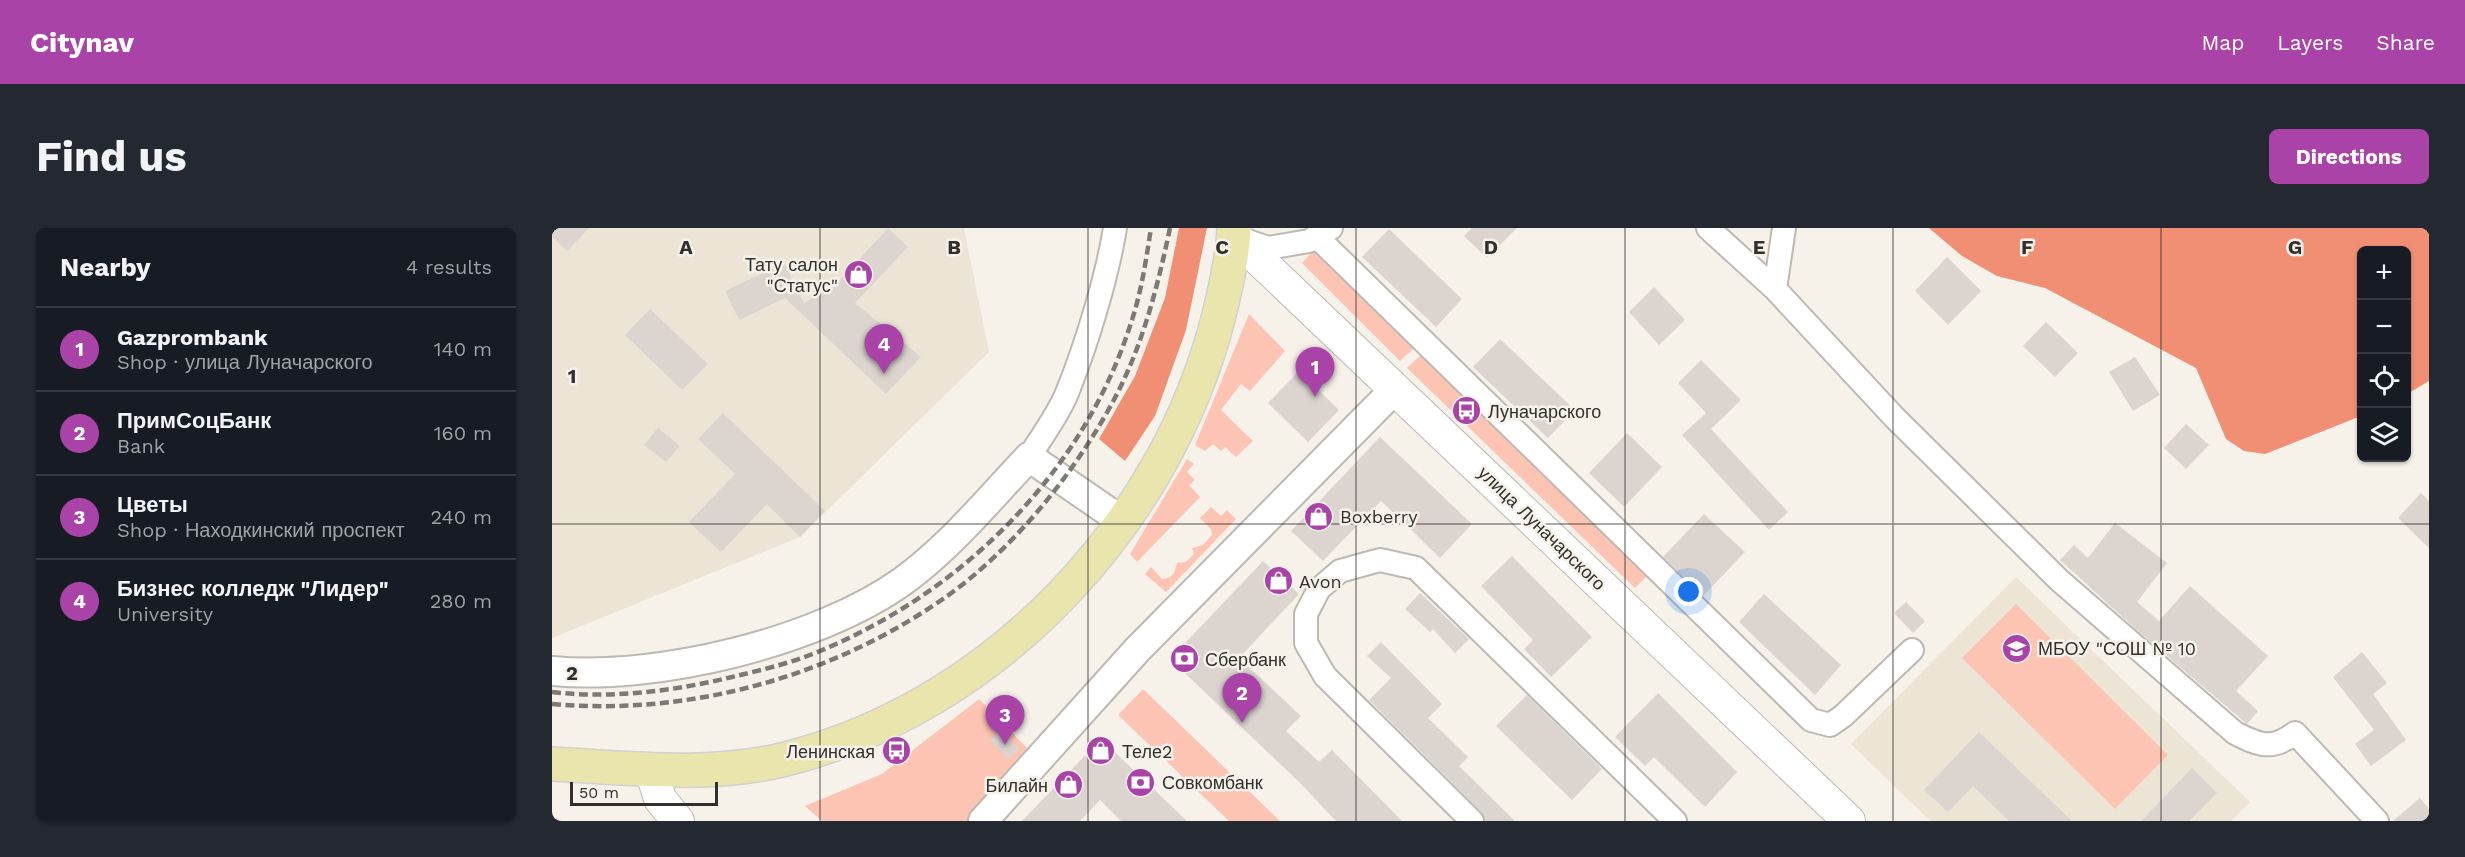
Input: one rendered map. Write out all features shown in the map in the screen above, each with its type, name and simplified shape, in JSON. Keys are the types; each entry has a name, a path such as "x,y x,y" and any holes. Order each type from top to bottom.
{"main road":[{"name":"улица Луначарского","path":"1234,232 1395,389 1849,821"},
{"path":"552,764 693,771 742,767 786,759 885,723 932,699 982,666 1027,629 1070,585 1122,521 1166,451 1201,376 1224,294 1234,232"},
{"path":"651,770 660,799 678,821"}],"street":[{"path":"552,671 626,671 681,664 748,650 815,627 866,604 903,581 934,555 1029,457 1066,395 1090,324 1112,245 1114,228"},
{"path":"1708,228 1775,289 1895,418 2059,580 2235,733 2254,743 2268,745 2284,741 2295,733 2377,821"},
{"path":"1775,289 1784,228"},
{"path":"1234,232 1268,248 1309,242 1324,233 1811,720 1830,725 1843,716 1911,650"},
{"path":"983,821 1137,650 1395,389"},
{"path":"1029,457 1122,521"},
{"path":"1472,821 1325,676 1306,643 1306,614 1319,589 1340,571 1380,560 1416,568 1675,821"}],"shaded area":[{"path":"552,228 964,228 989,352 800,537 552,638"},
{"path":"1179,228 1207,228 1186,330 1155,416 1125,461 1099,439 1135,376 1165,298"},
{"path":"1929,228 2429,228 2429,381 2411,392 2411,246 2357,246 2357,418 2265,454 2244,451 2226,439 2196,368 2045,288 1997,276 1962,256"},
{"path":"1311,253 1321,253 1417,345 1400,361 1302,263"},
{"path":"1249,314 1285,351 1250,391 1241,384 1221,410 1253,441 1236,457 1225,447 1221,451 1213,444 1205,451 1195,445"},
{"path":"1424,352 1651,572 1635,588 1407,368"},
{"path":"1187,459 1194,464 1187,472 1195,480 1189,485 1200,497 1137,562 1130,554"},
{"path":"1211,507 1221,516 1227,510 1236,519 1166,592 1145,574 1151,567 1162,579 1171,576 1177,563 1186,562 1194,554 1192,548 1203,545 1212,535 1211,529 1200,518"},
{"name":"МБОУ \"СОШ № 10","path":"2016,577 2250,802 2231,821 1930,821 1851,744"},
{"path":"2016,604 2168,755 2115,809 1962,658"},
{"path":"1143,689 1280,821 1229,821 1118,715"},
{"path":"979,699 1031,752 971,821 822,821 805,806 882,774"}],"building":[{"path":"552,228 589,228 567,251 552,237"},
{"path":"888,228 908,247 855,303 921,357 886,394 785,298 739,320 725,291 784,263 804,303 836,284"},
{"path":"1472,228 1517,228 1487,258 1464,236"},
{"path":"1389,229 1462,299 1436,327 1362,257"},
{"path":"1947,257 1981,291 1948,325 1915,291"},
{"path":"1654,287 1685,320 1659,345 1629,312"},
{"path":"650,309 708,364 682,390 625,335"},
{"path":"2046,322 2078,353 2055,377 2023,346"},
{"path":"1500,339 1575,410 1548,438 1473,367"},
{"path":"2135,357 2160,395 2133,411 2109,372"},
{"path":"1701,360 1741,400 1711,429 1788,512 1769,530 1682,435 1706,413 1678,383"},
{"path":"1299,371 1339,410 1308,442 1268,403"},
{"path":"723,413 825,511 800,537 767,504 721,552 689,522 735,474 698,439"},
{"path":"2186,424 2209,445 2186,469 2164,448"},
{"path":"658,428 680,446 666,462 644,445"},
{"path":"1627,433 1662,467 1624,507 1589,473"},
{"path":"1380,437 1472,524 1440,558 1381,501 1323,561 1291,531"},
{"path":"2421,493 2429,501 2429,548 2398,518"},
{"path":"1704,514 1745,552 1703,596 1663,557"},
{"path":"2115,523 2167,563 2137,602 2159,621 2190,586 2268,656 2236,691 2258,711 2247,724 2139,632 2060,560 2074,545 2088,558"},
{"path":"1512,556 1592,637 1551,677 1524,649 1533,640 1481,586"},
{"path":"1263,561 1299,594 1239,658 1301,716 1286,731 1319,762 1332,750 1402,821 1336,821 1299,782 1170,659"},
{"path":"1420,593 1469,639 1455,653 1433,629 1430,632 1405,609"},
{"path":"1764,594 1841,665 1815,695 1739,622"},
{"path":"1906,602 1925,621 1913,633 1894,613"},
{"path":"1381,642 1442,704 1428,718 1468,757 1459,766 1515,821 1485,821 1481,811 1369,700 1391,678 1367,656"},
{"path":"2362,652 2387,683 2373,694 2406,740 2371,766 2355,744 2374,730 2333,677"},
{"path":"1658,693 1737,772 1705,807 1654,757 1645,766 1615,737"},
{"path":"1527,695 1602,769 1572,800 1496,726"},
{"path":"1001,730 1019,749 1008,759 990,740"},
{"path":"1979,732 2072,821 2009,821 1973,786 1948,812 1924,790"},
{"path":"1101,739 1187,821 1121,821 1100,800 1080,821 1022,821"},
{"path":"2192,768 2217,793 2189,821 2141,821"},
{"path":"2420,798 2429,809 2429,821 2393,821"}],"railway":[{"path":"552,692 597,695 665,690 710,682 787,663 820,651 872,626 922,596 968,561 1010,522 1048,478 1081,431 1109,380 1130,326 1140,290 1151,228"},
{"path":"552,704 603,706 654,704 705,697 755,686 804,671 851,651 897,628 967,581 993,559 1041,507 1083,451 1102,421 1118,392 1143,332 1170,228"}],"place":[{"name":"Тату салон \"Статус\"","path":"859,274"},
{"name":"Бизнес колледж \"Лидер\"","path":"884,374"},
{"name":"Gazprombank","path":"1315,397"},
{"name":"Луначарского","path":"1467,411"},
{"name":"Boxberry","path":"1319,516"},
{"name":"Avon","path":"1278,581"},
{"name":"МБОУ \"СОШ № 10","path":"2017,648"},
{"name":"Сбербанк","path":"1184,659"},
{"name":"ПримСоцБанк","path":"1242,723"},
{"name":"Цветы","path":"1005,745"},
{"name":"Ленинская","path":"896,751"},
{"name":"Теле2","path":"1101,751"},
{"name":"Совкомбанк","path":"1141,782"},
{"name":"Билайн","path":"1069,785"}]}
